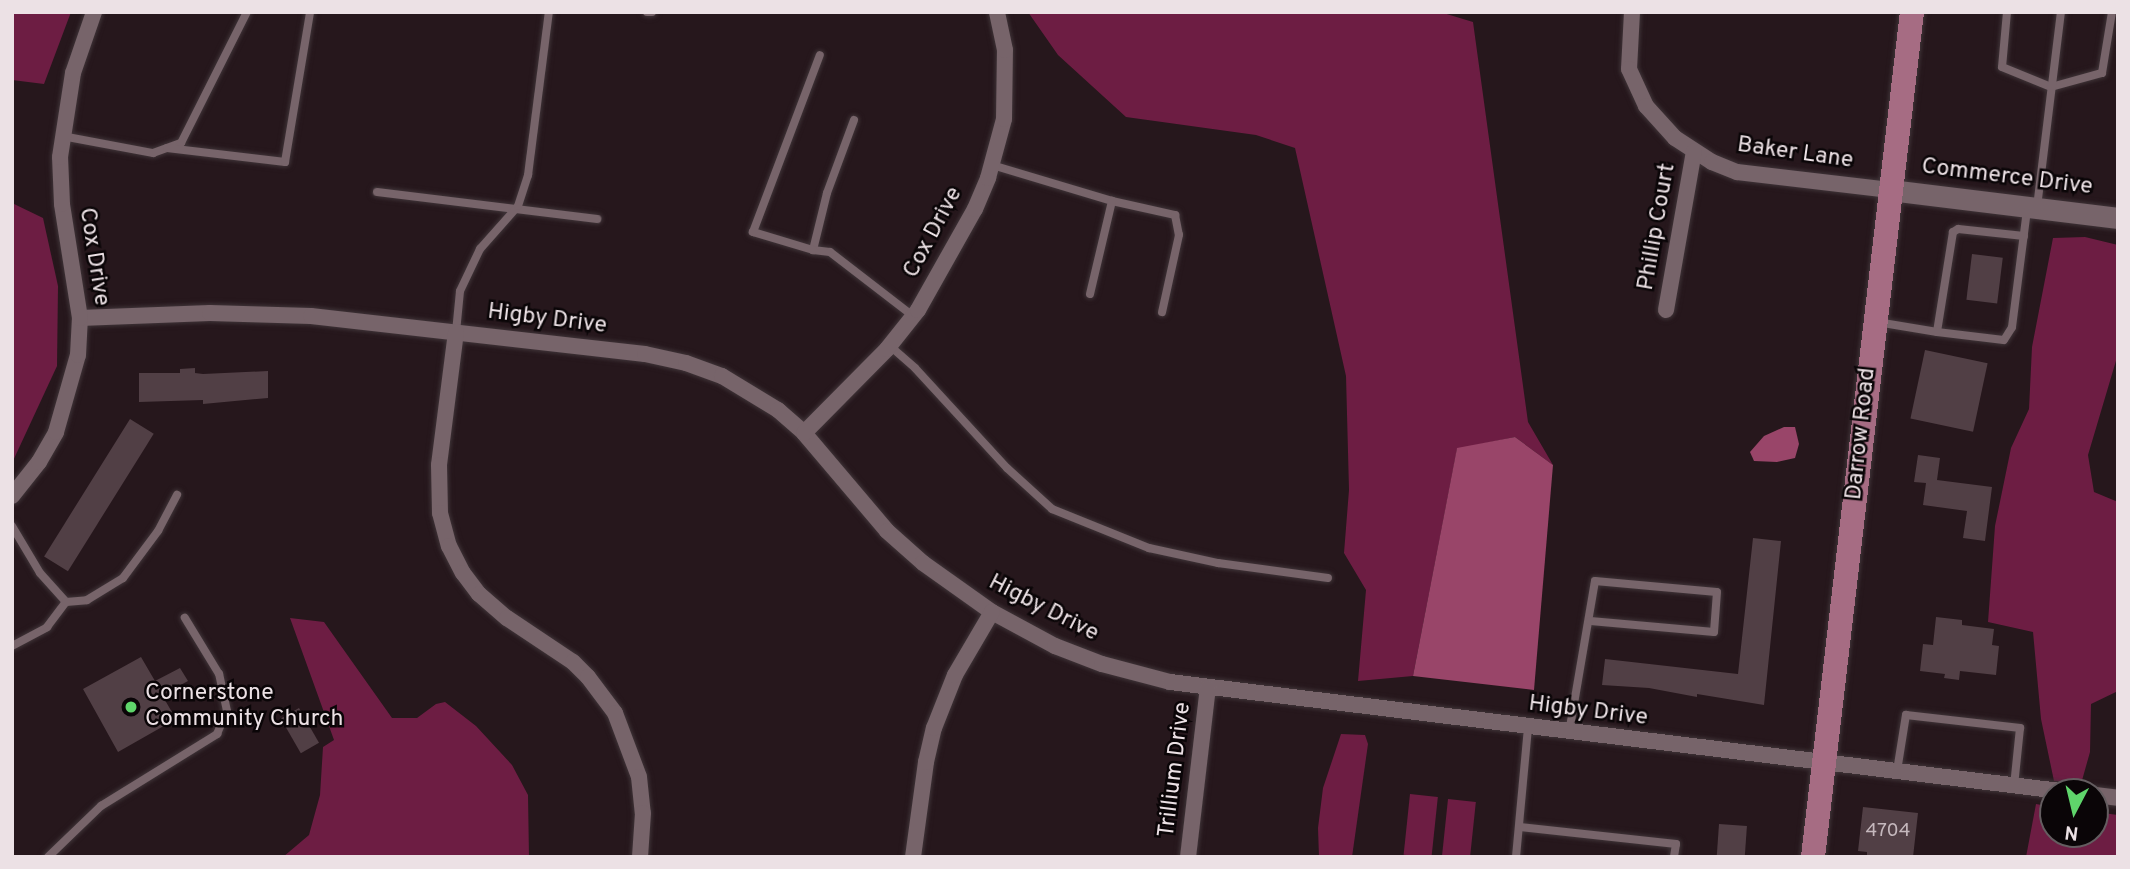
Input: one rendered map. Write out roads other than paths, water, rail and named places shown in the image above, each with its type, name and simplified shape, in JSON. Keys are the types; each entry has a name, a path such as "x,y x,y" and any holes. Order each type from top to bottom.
{"main road":[{"name":"Darrow Road","path":"1813,857 1912,12"}],"street":[{"name":"Cox Drive","path":"12,496 39,462 62,415 78,355 80,318 62,204 62,136 74,73 94,12"},
{"name":"Cox Drive","path":"804,433 890,346 913,316 963,235 992,165 1004,119 1007,85 1005,50 997,12"},
{"name":"Baker Lane","path":"1632,12 1629,69 1636,89 1660,124 1694,151 1737,172 1890,190"},
{"name":"Phillip Court","path":"1666,310 1694,151"},
{"name":"Commerce Drive","path":"1890,190 2118,218"},
{"name":"Higby Drive","path":"80,318 265,314 349,319 645,354 686,363 750,391 804,433 887,531 934,572 992,612 1055,646 1102,664 1170,682 2039,789"},
{"path":"456,332 439,465 439,506 449,546 463,573 479,594 507,618 573,662 596,686 615,713 639,777 643,813 640,857"},
{"path":"913,857 926,762 934,728 955,676 992,612"},
{"name":"Trillium Drive","path":"1188,857 1208,688"}],"lane":[{"path":"62,136 153,153 181,143 247,12"},
{"path":"167,148 285,162 310,12"},
{"path":"456,332 460,291 480,250 516,208 528,175 549,12"},
{"path":"647,12 652,12"},
{"path":"2007,12 2002,67 2051,87 2102,73 2112,12"},
{"path":"1875,321 2004,340 2012,327 2024,236 2032,207 2061,12"},
{"path":"820,55 753,232 813,250 830,252 913,316"},
{"path":"813,250 827,193 854,120"},
{"path":"992,165 1112,201 1175,215 1179,236 1162,312"},
{"path":"377,192 597,219"},
{"path":"1090,294 1112,201"},
{"path":"1937,332 1953,232 1958,229 2024,236"},
{"path":"890,346 1052,509 1149,548 1218,563 1328,578"},
{"path":"12,646 47,627 66,602 87,600 123,578 158,531 177,495"},
{"path":"12,526 40,573 66,602"},
{"path":"1569,733 1595,581 1717,592 1714,632 1590,621"},
{"path":"48,857 101,806 217,734 227,711 219,674 185,618"},
{"path":"1898,771 1906,715 2020,728 2014,786"},
{"path":"1516,857 1528,727"},
{"path":"1520,827 1676,844 1674,857"}],"place":[{"name":"Cornerstone Community Church","path":"131,707"}]}
